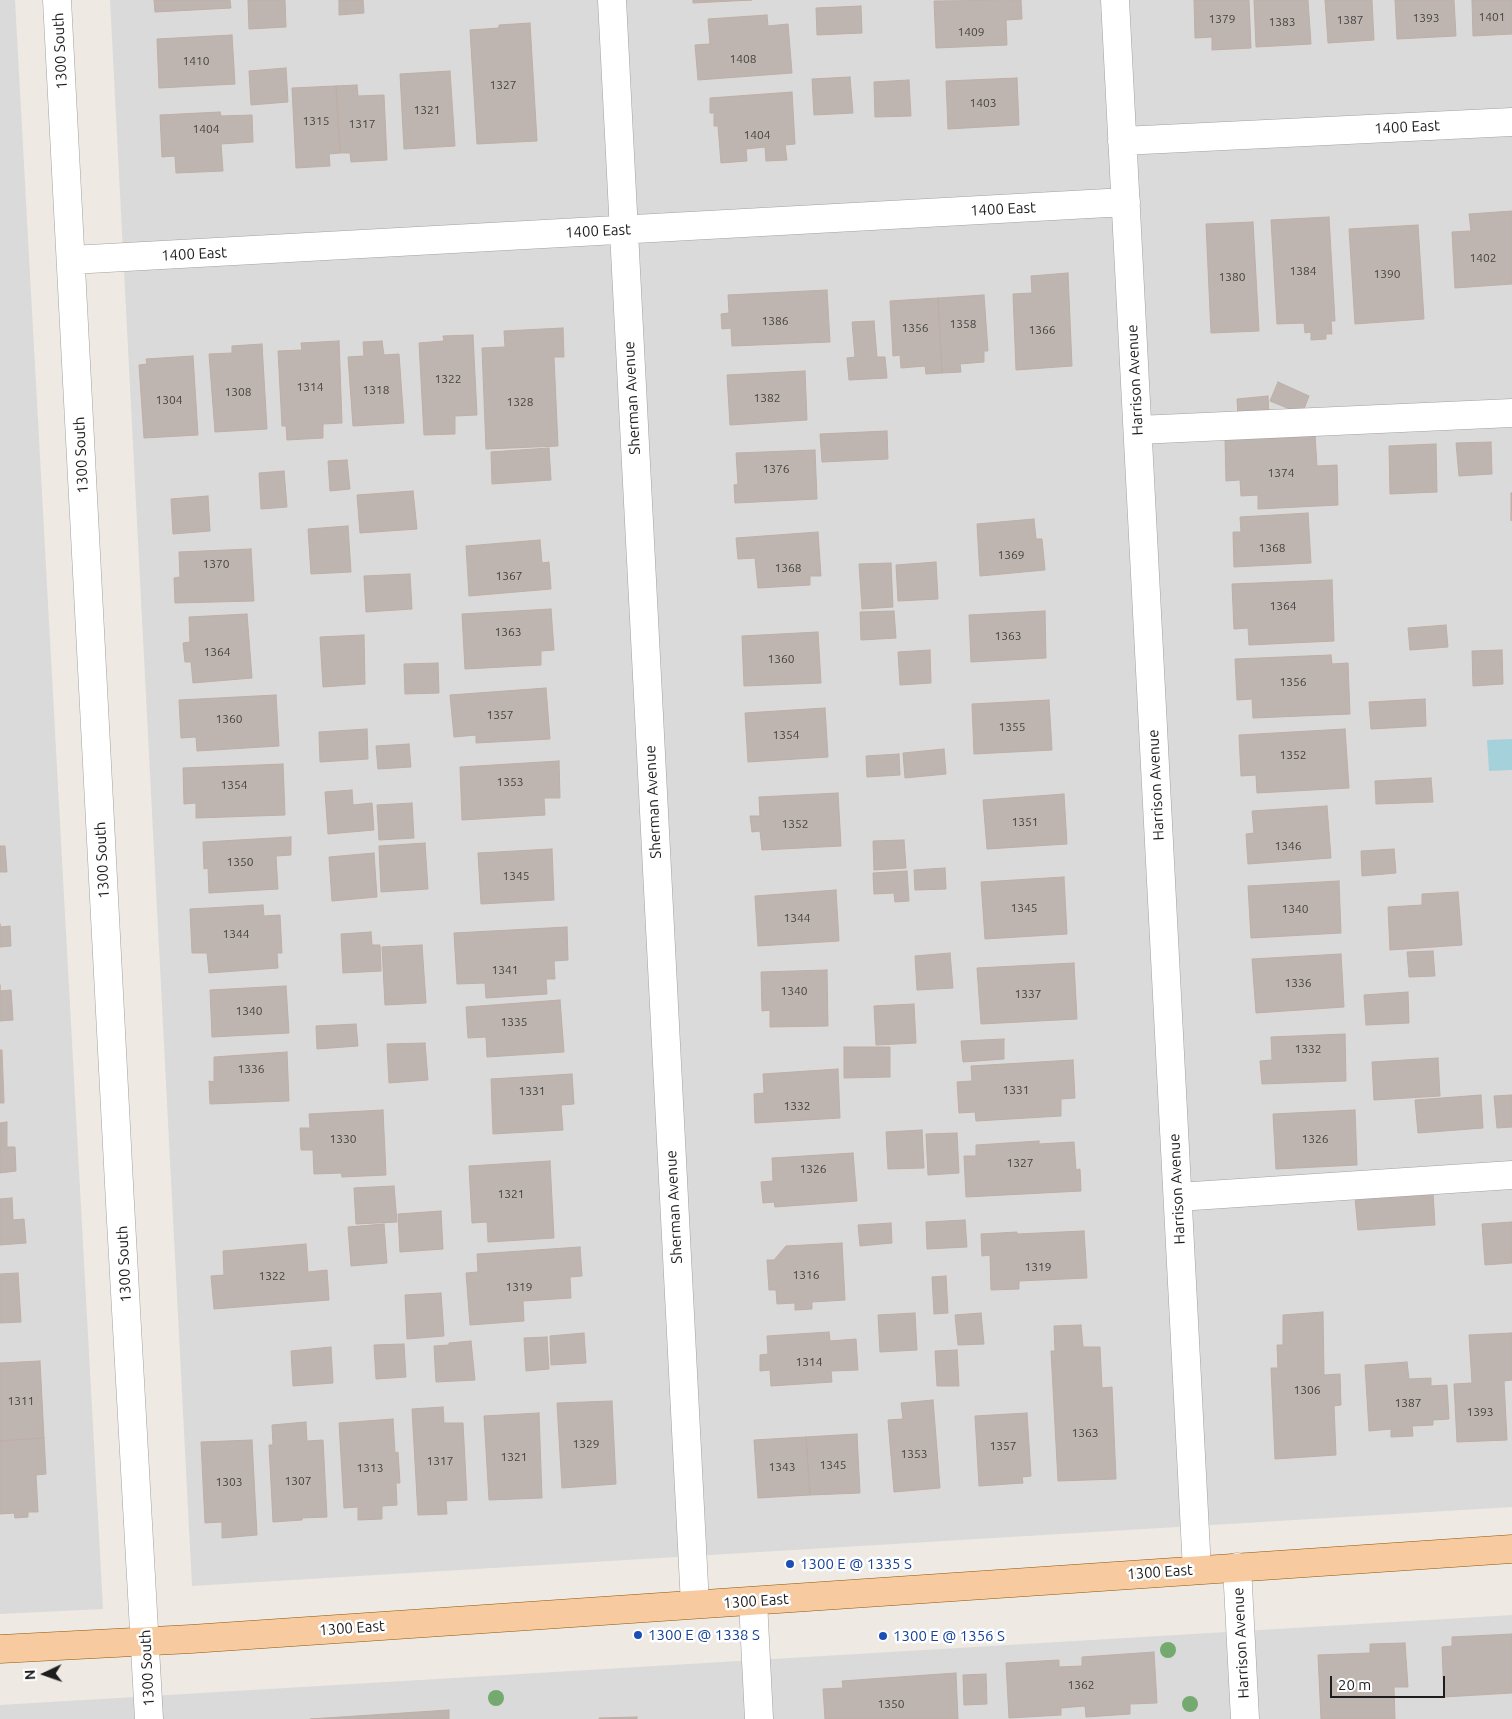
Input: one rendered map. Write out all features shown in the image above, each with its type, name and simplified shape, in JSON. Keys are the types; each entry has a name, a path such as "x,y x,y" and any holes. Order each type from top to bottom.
{"main road":[{"name":"1300 East","path":"0,1649 753,1601 1512,1549"}],"street":[{"name":"1300 South","path":"57,0 149,1719"},
{"name":"Sherman Avenue","path":"612,0 695,1604"},
{"name":"Harrison Avenue","path":"1115,0 1197,1570"},
{"name":"1400 East","path":"1122,141 1512,122"},
{"name":"1400 East","path":"71,260 1126,202"},
{"path":"1138,430 1512,413"},
{"path":"1178,1197 1512,1176"},
{"name":"Harrison Avenue","path":"1237,1567 1245,1719"},
{"path":"753,1601 759,1719"}],"shaded area":[{"path":"0,0 15,0 103,1609 0,1614"},
{"path":"110,0 1512,0 1512,1507 192,1586"},
{"path":"1512,1615 1512,1719 0,1719 0,1705"}],"water":[{"path":"1512,739 1512,770 1489,771 1487,740"}],"building":[{"path":"154,0 230,0 231,8 155,12"},
{"path":"248,0 285,0 286,27 249,29"},
{"path":"339,0 363,0 364,13 339,15"},
{"path":"693,0 752,0 693,3"},
{"path":"1021,0 1022,19 1006,20 1007,45 936,48 934,1"},
{"path":"1194,0 1249,0 1251,48 1212,50 1212,37 1195,38"},
{"path":"1254,0 1308,0 1311,44 1256,47"},
{"path":"1325,0 1372,0 1374,40 1328,43"},
{"path":"1395,0 1454,0 1456,36 1397,39"},
{"path":"1472,0 1512,0 1512,34 1473,36"},
{"path":"861,6 862,33 817,35 816,8"},
{"path":"767,15 768,26 788,24 792,73 698,80 695,45 710,44 708,19"},
{"path":"530,23 537,141 477,144 470,30 499,28 499,25"},
{"path":"232,35 235,84 159,88 157,39"},
{"path":"286,68 288,102 251,105 249,71"},
{"path":"450,71 455,146 404,149 400,74"},
{"path":"850,77 853,113 814,115 812,79"},
{"path":"1017,78 1019,125 948,129 946,81"},
{"path":"909,80 911,116 875,117 874,82"},
{"path":"357,85 358,96 384,95 387,160 351,162 350,153 340,153 336,86"},
{"path":"336,86 340,153 329,154 330,166 296,168 292,88"},
{"path":"792,92 795,144 785,145 787,160 766,161 765,147 746,149 747,161 721,163 718,126 714,126 714,113 710,113 710,98"},
{"path":"220,112 221,116 252,115 253,142 221,144 223,171 176,173 175,156 162,157 160,115"},
{"path":"1512,211 1512,284 1455,288 1452,232 1471,231 1469,214"},
{"path":"1329,217 1335,321 1331,321 1332,334 1326,334 1326,339 1311,340 1311,332 1305,333 1304,323 1277,324 1271,220"},
{"path":"1253,222 1259,331 1211,333 1206,224"},
{"path":"1418,225 1424,319 1355,324 1349,229"},
{"path":"1068,273 1072,366 1016,370 1013,294 1032,293 1031,276"},
{"path":"827,290 830,342 732,346 731,328 722,329 721,314 729,313 728,295"},
{"path":"984,295 988,351 984,351 984,362 960,364 961,372 942,373 938,298"},
{"path":"938,298 942,373 926,374 925,366 901,368 900,355 893,356 890,301"},
{"path":"874,321 877,357 885,357 887,378 849,380 847,358 855,357 852,322"},
{"path":"563,328 564,357 554,357 558,446 486,449 482,348 505,347 504,331"},
{"path":"473,335 477,415 455,416 455,434 424,435 419,343 444,341 443,336"},
{"path":"339,341 342,423 323,424 323,438 287,440 286,426 282,426 278,351 302,350 301,343"},
{"path":"382,341 384,355 399,354 404,423 353,426 348,357 364,356 363,342"},
{"path":"262,344 267,429 215,432 209,354 232,353 232,346"},
{"path":"193,356 198,435 144,438 139,365 147,364 146,359"},
{"path":"805,371 807,420 730,425 727,375"},
{"path":"1278,382 1309,396 1302,414 1270,401"},
{"path":"1268,396 1269,416 1238,418 1237,399"},
{"path":"887,431 888,459 822,462 820,434"},
{"path":"1315,435 1317,466 1337,465 1338,505 1258,509 1258,495 1241,496 1240,480 1226,481 1225,439"},
{"path":"1491,442 1492,474 1459,476 1456,443"},
{"path":"1436,444 1437,492 1390,494 1389,446"},
{"path":"549,448 551,480 492,484 491,452"},
{"path":"815,450 817,499 735,503 734,485 738,484 736,453"},
{"path":"347,460 350,489 330,491 328,461"},
{"path":"284,471 287,507 261,509 259,473"},
{"path":"413,491 417,529 360,533 357,495"},
{"path":"208,496 210,531 173,534 171,499"},
{"path":"1308,513 1311,563 1234,567 1233,532 1241,532 1240,517"},
{"path":"1034,519 1036,539 1042,539 1045,570 980,576 977,524"},
{"path":"348,526 351,572 311,574 308,529"},
{"path":"818,532 821,576 810,576 810,585 758,588 755,558 738,559 736,538"},
{"path":"540,540 542,563 549,562 551,589 469,596 466,546"},
{"path":"251,549 254,601 175,603 174,578 180,577 179,552"},
{"path":"936,562 938,599 898,601 896,565"},
{"path":"891,563 893,607 862,609 859,564"},
{"path":"410,574 412,609 366,612 364,576"},
{"path":"1332,580 1334,641 1249,645 1248,628 1234,629 1232,584"},
{"path":"551,609 554,650 541,651 541,665 465,669 462,614"},
{"path":"894,611 896,638 861,640 860,612"},
{"path":"1045,611 1046,658 971,662 969,615"},
{"path":"247,614 252,678 193,683 191,662 185,662 183,643 190,642 189,617"},
{"path":"1446,625 1448,647 1410,650 1408,628"},
{"path":"818,632 821,683 744,686 742,636"},
{"path":"364,635 365,684 323,687 320,637"},
{"path":"930,650 931,683 900,685 898,652"},
{"path":"1502,650 1503,684 1473,686 1472,651"},
{"path":"1331,655 1332,664 1348,663 1350,714 1253,718 1252,699 1237,700 1235,659"},
{"path":"438,663 439,693 405,694 404,664"},
{"path":"546,688 550,739 476,743 476,735 454,737 450,695"},
{"path":"276,695 279,746 197,751 196,737 181,738 179,700"},
{"path":"1425,699 1426,726 1371,729 1369,702"},
{"path":"1049,700 1052,750 974,754 972,704"},
{"path":"825,708 828,757 748,762 745,713"},
{"path":"367,729 368,759 320,762 319,732"},
{"path":"1345,729 1349,788 1257,793 1256,775 1241,776 1239,735"},
{"path":"409,744 411,767 378,769 376,746"},
{"path":"944,749 946,774 905,778 903,753"},
{"path":"899,754 900,775 867,777 866,756"},
{"path":"559,761 560,798 544,798 545,815 462,820 460,767"},
{"path":"283,764 285,815 196,818 196,803 184,804 183,768"},
{"path":"1431,778 1433,802 1376,804 1375,781"},
{"path":"352,790 353,805 372,803 374,830 328,834 325,792"},
{"path":"838,793 841,846 762,850 760,831 752,832 750,816 760,816 759,797"},
{"path":"1064,794 1067,844 987,849 983,800"},
{"path":"412,803 414,838 379,840 377,805"},
{"path":"1327,806 1331,858 1248,864 1246,834 1254,833 1252,811"},
{"path":"291,837 291,855 276,856 278,889 209,893 208,868 204,869 203,842"},
{"path":"904,840 906,868 874,870 873,841"},
{"path":"425,843 428,889 381,892 379,846"},
{"path":"0,846 5,846 7,872 0,872"},
{"path":"552,849 554,900 481,904 478,853"},
{"path":"1394,849 1396,873 1362,876 1361,851"},
{"path":"374,853 377,897 332,901 329,857"},
{"path":"945,868 946,889 915,890 914,870"},
{"path":"907,871 909,901 895,902 894,893 874,894 873,873"},
{"path":"1064,877 1067,934 985,939 981,882"},
{"path":"1339,881 1341,933 1251,938 1248,886"},
{"path":"836,890 839,941 758,946 755,896"},
{"path":"1458,892 1462,945 1390,950 1388,907 1422,905 1422,894"},
{"path":"263,905 264,916 280,915 282,953 277,953 278,968 209,973 207,953 192,953 190,909"},
{"path":"10,926 11,946 0,947 0,927"},
{"path":"567,927 568,960 554,961 555,979 546,979 547,994 486,998 485,983 457,984 454,933"},
{"path":"371,932 372,945 380,945 381,971 343,973 341,934"},
{"path":"422,945 426,1003 385,1005 382,947"},
{"path":"1433,951 1435,976 1409,977 1407,952"},
{"path":"950,953 953,988 917,990 915,956"},
{"path":"1341,954 1344,1007 1256,1013 1252,959"},
{"path":"1074,963 1077,1019 981,1024 977,968"},
{"path":"827,970 828,1026 770,1027 770,1010 762,1011 761,972"},
{"path":"286,986 289,1033 212,1037 210,990"},
{"path":"11,990 13,1020 0,1021 0,991"},
{"path":"1408,992 1409,1023 1366,1025 1364,995"},
{"path":"560,1000 564,1052 487,1057 486,1037 468,1038 466,1007"},
{"path":"914,1004 916,1043 876,1045 874,1006"},
{"path":"356,1024 358,1046 317,1049 316,1026"},
{"path":"1345,1034 1346,1081 1262,1084 1260,1061 1272,1060 1271,1037"},
{"path":"1004,1039 1004,1059 963,1062 961,1041"},
{"path":"425,1043 428,1080 389,1083 387,1044"},
{"path":"844,1047 890,1047 890,1077 844,1078"},
{"path":"0,1050 2,1050 4,1103 0,1103"},
{"path":"287,1052 289,1101 210,1104 209,1081 214,1082 214,1057"},
{"path":"1438,1058 1440,1096 1374,1100 1372,1062"},
{"path":"1073,1060 1075,1098 1061,1099 1061,1116 976,1121 975,1112 959,1113 957,1082 972,1081 971,1066"},
{"path":"838,1069 840,1118 755,1123 754,1094 764,1093 763,1074"},
{"path":"572,1074 574,1104 561,1105 563,1130 493,1134 491,1079"},
{"path":"1481,1095 1483,1128 1418,1133 1415,1100"},
{"path":"1512,1095 1512,1127 1497,1128 1494,1096"},
{"path":"383,1110 386,1175 342,1177 341,1173 314,1174 313,1150 301,1150 300,1128 310,1128 309,1114"},
{"path":"1355,1110 1357,1165 1276,1169 1273,1114"},
{"path":"7,1122 7,1147 15,1147 16,1171 0,1173 0,1123"},
{"path":"922,1130 924,1168 888,1169 886,1132"},
{"path":"957,1133 959,1173 928,1175 926,1134"},
{"path":"1039,1141 1039,1144 1074,1142 1076,1170 1080,1169 1081,1191 966,1197 964,1156 976,1156 976,1145"},
{"path":"853,1153 857,1201 775,1207 774,1202 763,1203 761,1182 773,1181 772,1158"},
{"path":"550,1161 554,1238 488,1242 487,1222 472,1223 469,1166"},
{"path":"394,1186 397,1222 356,1224 354,1188"},
{"path":"1433,1193 1435,1225 1358,1230 1355,1198"},
{"path":"12,1198 13,1220 24,1219 26,1243 0,1245 0,1199"},
{"path":"441,1211 443,1249 400,1252 398,1214"},
{"path":"965,1220 967,1247 927,1249 926,1222"},
{"path":"1512,1222 1512,1263 1485,1265 1482,1224"},
{"path":"891,1223 892,1243 860,1246 858,1225"},
{"path":"384,1224 387,1263 351,1266 348,1227"},
{"path":"1084,1231 1087,1278 1019,1281 1019,1289 991,1290 990,1255 982,1256 981,1234"},
{"path":"842,1243 845,1300 812,1302 812,1309 795,1310 795,1303 777,1304 776,1290 769,1290 767,1260 774,1260 786,1246"},
{"path":"306,1244 308,1272 327,1270 329,1300 214,1309 211,1276 224,1275 223,1251"},
{"path":"580,1247 582,1276 570,1277 571,1298 523,1301 524,1321 470,1325 466,1273 478,1272 477,1254"},
{"path":"18,1273 21,1322 0,1323 0,1274"},
{"path":"946,1276 948,1313 934,1314 932,1277"},
{"path":"441,1293 444,1336 407,1339 405,1295"},
{"path":"1323,1312 1324,1375 1340,1374 1341,1405 1334,1406 1336,1455 1275,1459 1271,1368 1278,1368 1277,1345 1283,1345 1283,1315"},
{"path":"915,1313 917,1350 880,1352 878,1315"},
{"path":"981,1313 984,1344 958,1345 955,1315"},
{"path":"1081,1325 1083,1347 1100,1347 1102,1388 1112,1387 1116,1479 1058,1481 1051,1351 1055,1351 1054,1326"},
{"path":"829,1332 830,1341 856,1339 858,1370 831,1371 832,1382 771,1386 770,1370 760,1371 760,1355 768,1354 767,1336"},
{"path":"584,1333 586,1363 551,1365 550,1336"},
{"path":"1512,1333 1512,1380 1504,1381 1507,1440 1457,1442 1454,1384 1472,1383 1469,1335"},
{"path":"547,1337 549,1369 526,1371 524,1338"},
{"path":"471,1341 475,1380 436,1382 434,1346"},
{"path":"404,1344 406,1377 376,1379 374,1345"},
{"path":"331,1347 333,1383 293,1386 291,1351"},
{"path":"957,1350 959,1386 937,1386 935,1351"},
{"path":"40,1361 44,1438 0,1441 0,1363"},
{"path":"1407,1362 1409,1379 1431,1378 1431,1386 1447,1385 1449,1419 1433,1420 1433,1425 1412,1426 1413,1436 1391,1437 1391,1429 1369,1431 1365,1365"},
{"path":"933,1400 940,1488 894,1492 888,1420 903,1419 901,1403"},
{"path":"612,1401 616,1484 562,1488 557,1403"},
{"path":"443,1407 444,1423 463,1423 467,1500 446,1501 447,1514 418,1515 412,1409"},
{"path":"539,1413 542,1498 489,1500 484,1416"},
{"path":"1027,1413 1031,1476 1022,1477 1023,1483 979,1486 975,1416"},
{"path":"393,1419 395,1453 398,1452 400,1483 396,1483 397,1505 382,1506 382,1519 358,1520 358,1507 344,1508 339,1423"},
{"path":"306,1422 307,1441 323,1440 327,1517 273,1522 269,1445 273,1445 272,1425"},
{"path":"857,1434 860,1493 810,1495 806,1437"},
{"path":"806,1437 810,1495 758,1498 754,1440"},
{"path":"44,1438 46,1474 36,1475 38,1512 28,1512 28,1517 15,1518 14,1513 0,1514 0,1441"},
{"path":"252,1440 257,1535 222,1538 222,1522 205,1523 201,1442"},
{"path":"1512,1634 1512,1693 1444,1697 1442,1647 1452,1646 1452,1637"},
{"path":"1405,1643 1408,1687 1394,1687 1395,1719 1321,1719 1318,1655 1370,1653 1370,1644"},
{"path":"1154,1652 1157,1703 1130,1704 1130,1714 1086,1717 1085,1706 1061,1708 1061,1715 1009,1718 1006,1663 1059,1660 1059,1667 1082,1666 1082,1657"},
{"path":"956,1673 958,1719 825,1719 823,1689 843,1688 842,1681"},
{"path":"986,1674 987,1704 964,1705 963,1675"},
{"path":"449,1710 449,1719 310,1719"},
{"path":"637,1717 637,1719 599,1719 599,1718"}],"place":[{"name":"1300 E @ 1335 S","path":"790,1564"},
{"name":"1300 E @ 1338 S","path":"638,1635"},
{"name":"1300 E @ 1356 S","path":"883,1636"}]}
